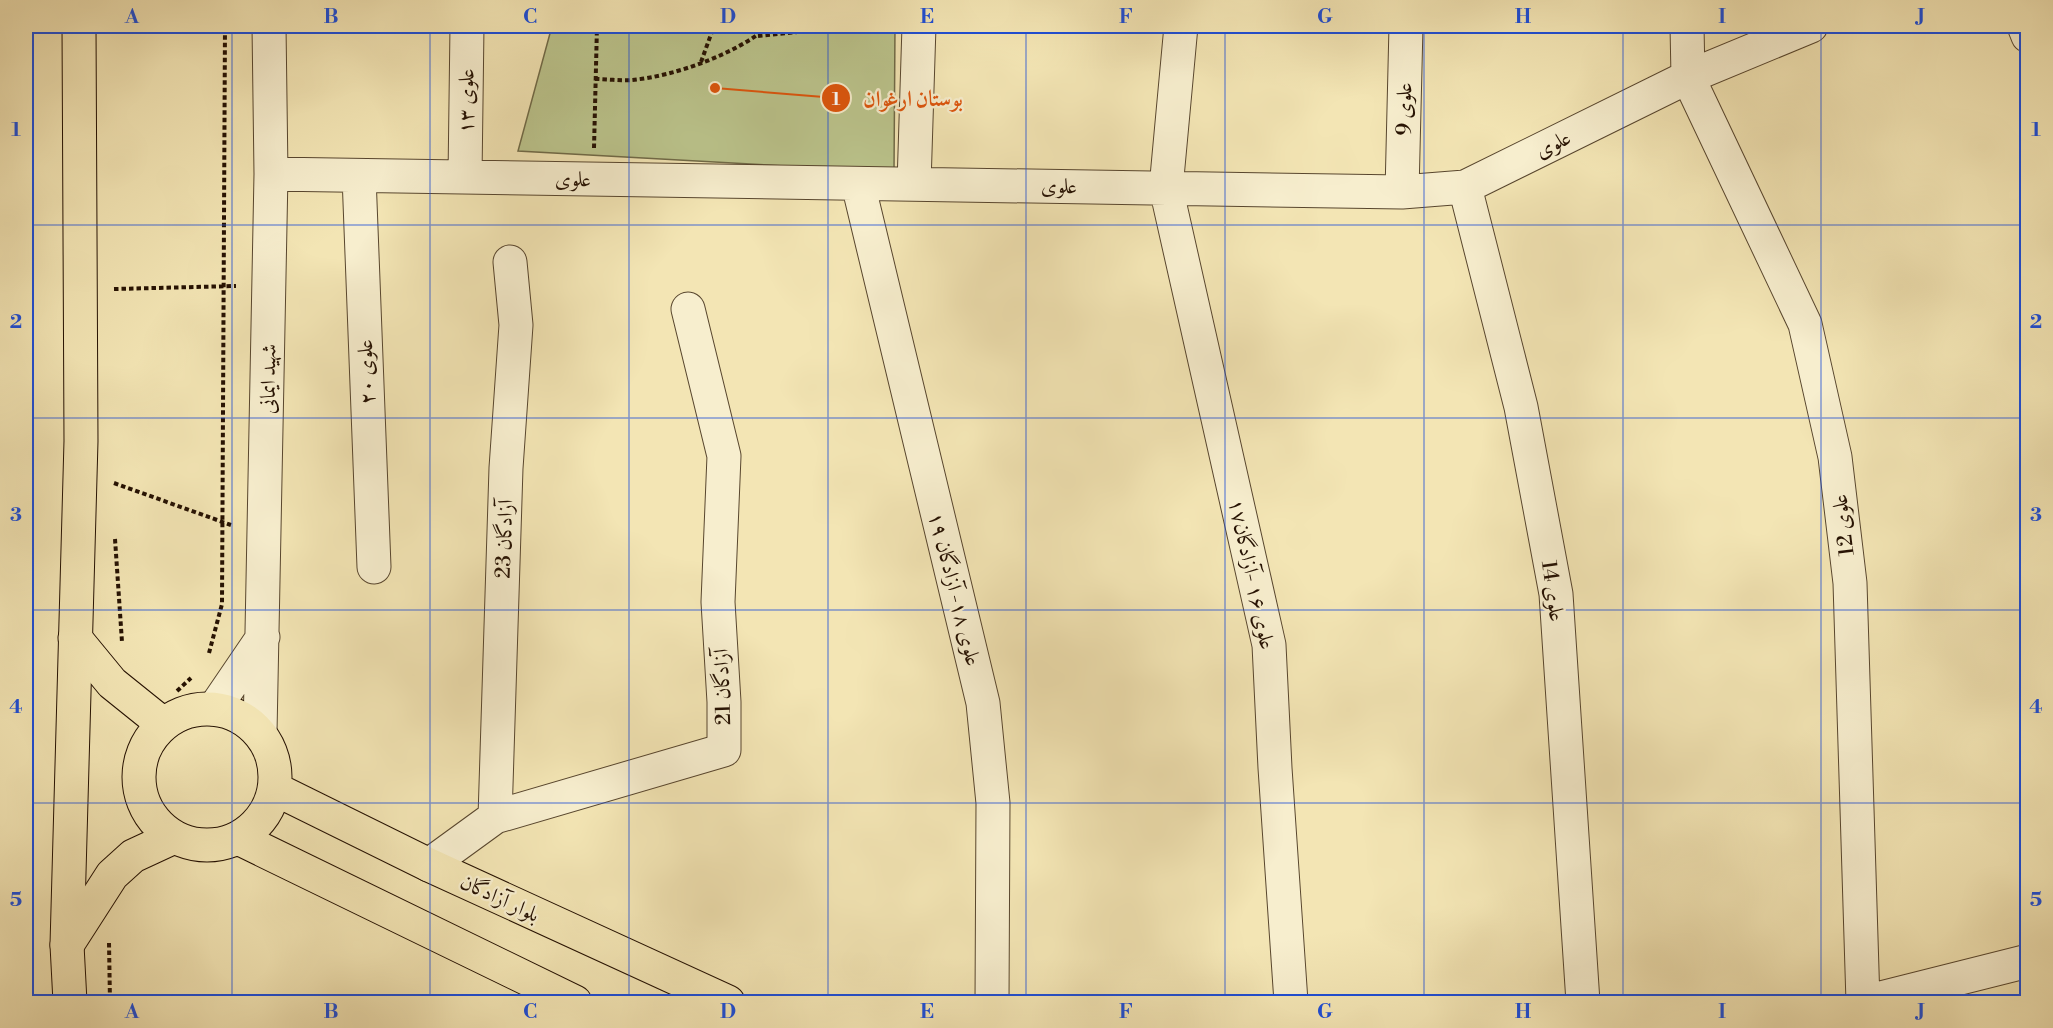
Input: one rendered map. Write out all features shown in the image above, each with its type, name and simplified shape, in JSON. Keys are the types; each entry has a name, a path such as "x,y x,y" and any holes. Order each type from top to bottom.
{"main road":[{"path":"70,1002 67,945 81,441 79,26"},
{"path":"75,638 112,683 169,709 179,714 196,709 214,709 231,713 260,733 270,750 275,769 274,789 270,804 262,818 252,829 238,838 217,845 195,845 174,837 156,823 144,805 138,783 140,761 148,740 169,709"},
{"name":"بلوار آزادگان","path":"274,789 429,865 728,1002"},
{"path":"67,945 112,875 133,856 174,837"},
{"path":"238,838 575,1002"}],"street":[{"name":"شهید ایمانی","path":"260,733 271,174 269,26"},
{"name":"علوی ۱۳","path":"465,177 467,26"},
{"path":"914,184 919,26"},
{"name":"علوی ۱۶ -آزادگان۱۷","path":"1181,26 1166,188 1269,645 1291,1002"},
{"name":"علوی 9","path":"1402,192 1406,26"},
{"path":"1687,26 1688,77"},
{"name":"علوی","path":"271,174 1402,192 1465,187 1688,77 1811,26"},
{"path":"2024,26 2028,36"},
{"name":"علوی 12","path":"1688,77 1805,324 1835,457 1850,583 1864,1002"},
{"name":"علوی ۲۰","path":"359,176 374,567"},
{"name":"علوی ۱٨- آزادگان ۱۹","path":"858,184 983,703 993,803 992,1002"},
{"name":"علوی 14","path":"1465,187 1521,407 1556,594 1583,1002"},
{"name":"آزادگان 23","path":"495,817 506,468 516,325 510,262"},
{"name":"آزادگان 21","path":"429,865 495,817 724,750 724,702 718,602 724,456 688,309"},
{"path":"214,709 263,637"},
{"path":"1864,1002 2028,961"}],"path":[{"path":"209,654 222,604 225,26"},
{"path":"594,179 597,26"},
{"path":"701,62 714,26"},
{"path":"595,79 632,80 677,71 723,54 757,36 769,26"},
{"path":"757,36 857,26"},
{"path":"113,289 269,285"},
{"path":"110,482 222,521 265,543"},
{"path":"169,709 198,672"},
{"path":"109,938 110,1002"}],"green space":[{"path":"552,26 895,26 894,172 518,151"}],"place":[{"name":"بوستان ارغوان","path":"715,88"}]}
